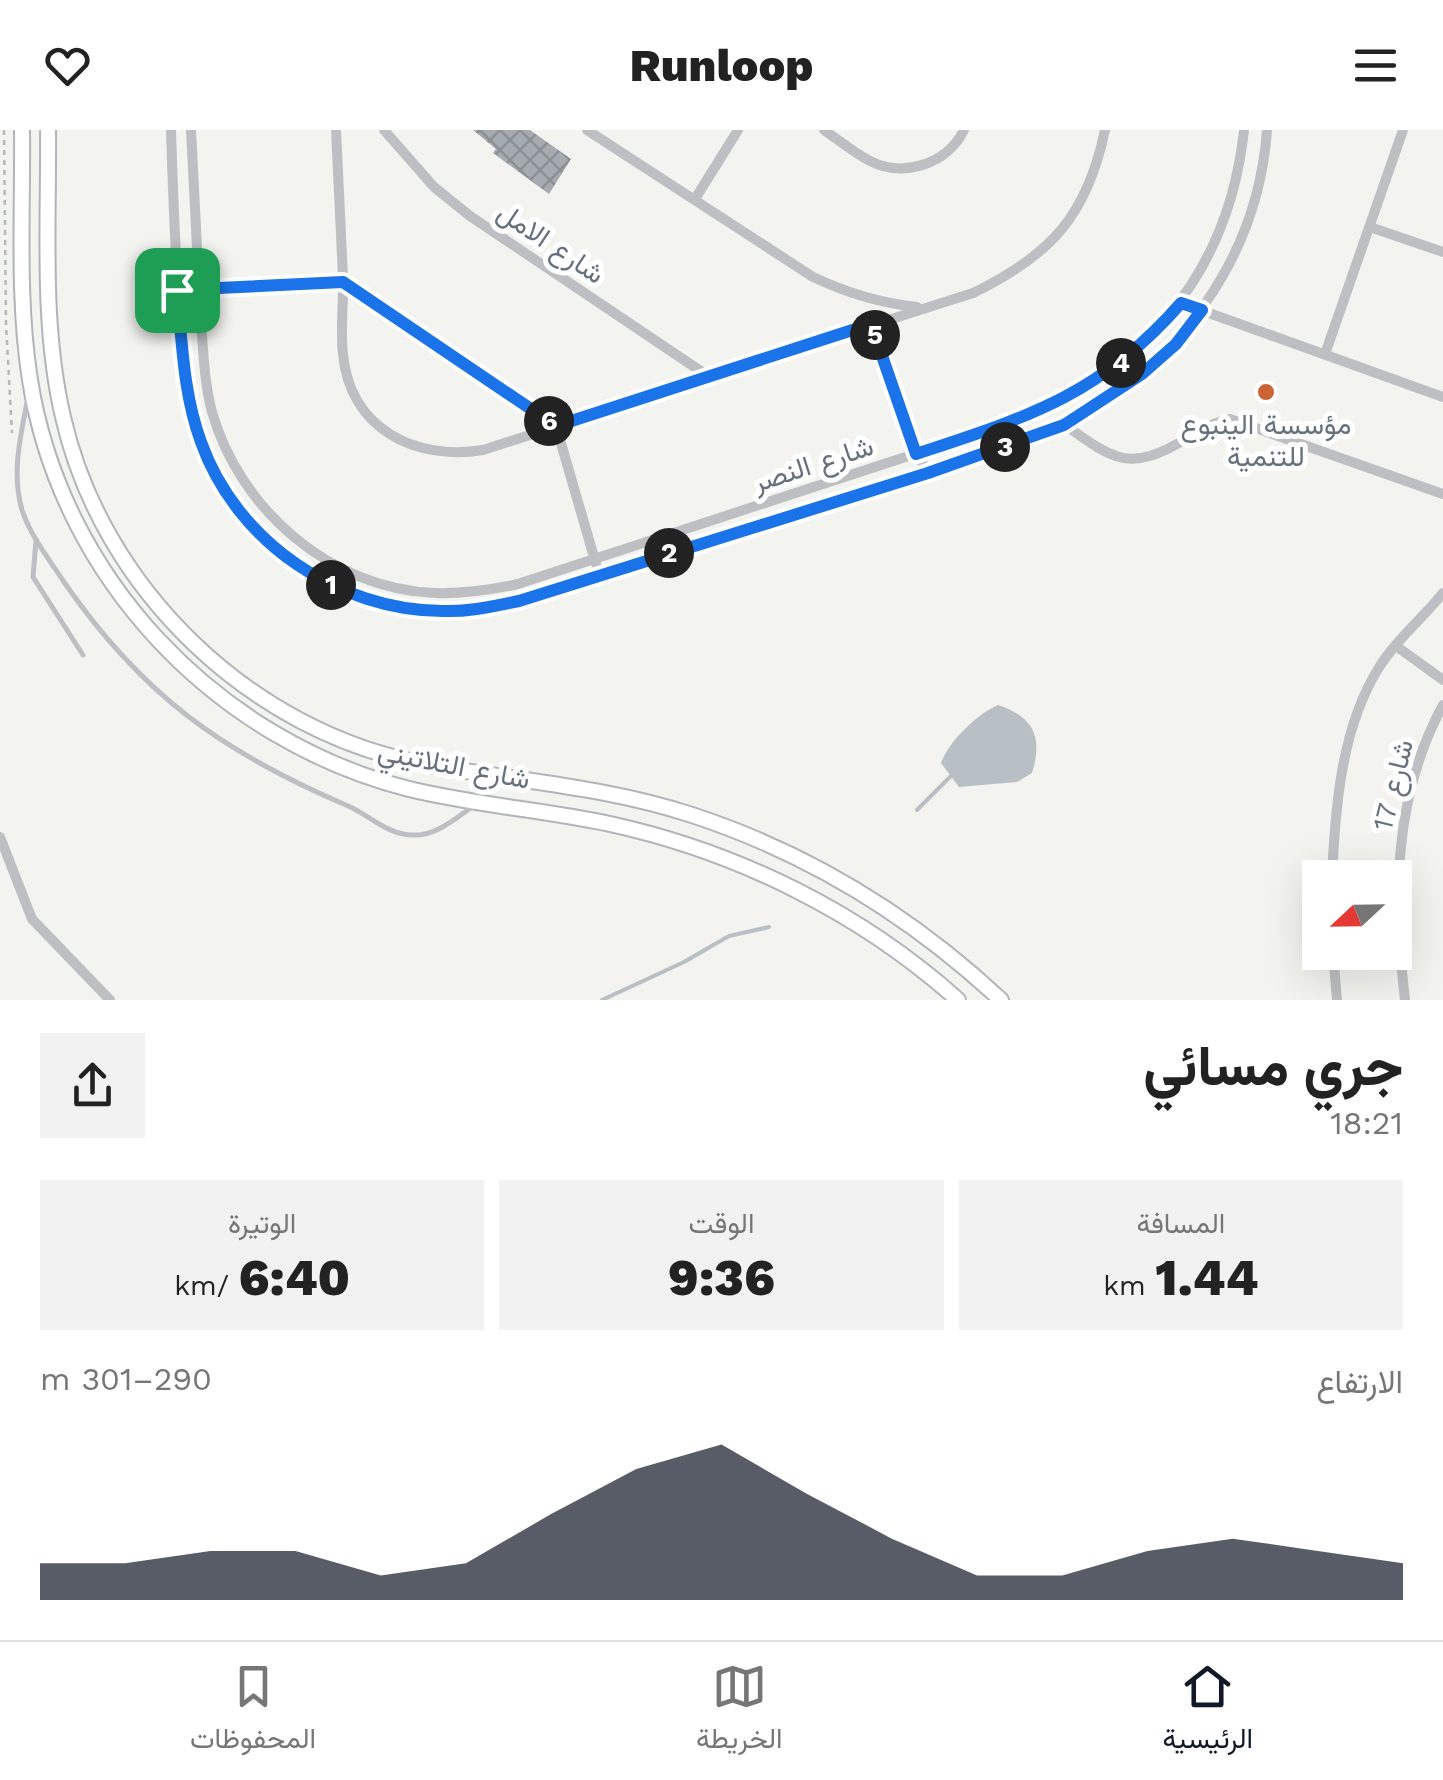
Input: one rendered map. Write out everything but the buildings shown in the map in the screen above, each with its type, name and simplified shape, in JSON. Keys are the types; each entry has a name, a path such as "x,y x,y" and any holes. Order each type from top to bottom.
{"main road":[{"name":"شارع التلاتيني","path":"22,130 24,316 31,384 54,472 79,527 118,592 177,660 247,718 326,761 412,790 629,829 684,844 756,872 857,925 920,968 958,1000"},
{"name":"شارع التلاتيني","path":"48,130 50,334 63,420 82,476 113,542 137,579 194,644 263,699 300,721 368,749 424,764 626,796 690,814 766,843 838,879 906,922 1001,1000"}],"street":[{"name":"شارع النصر","path":"171,130 177,290 190,406 201,444 218,479 240,512 296,565 366,599 442,612 519,601 928,473 1064,425 1142,374 1176,344 1202,310 1232,260 1257,192 1267,130"},
{"name":"شارع النصر","path":"191,130 207,382 226,451 248,489 310,550 362,577 432,593 475,592 518,584 1035,414 1068,398 1129,356 1181,303 1221,229 1235,186 1244,130"},
{"path":"336,130 343,355 349,382 380,427 428,452 456,454 483,450 973,292 1014,273 1049,245 1077,209 1097,168 1104,130"},
{"name":"شارع الامل","path":"384,130 434,187 470,216 708,376"},
{"path":"586,130 830,285 883,304 921,308"},
{"path":"695,199 738,130"},
{"path":"824,130 869,161 902,169 936,160 950,150 964,130"},
{"path":"1325,354 1403,130"},
{"path":"1235,186 1257,192"},
{"path":"1370,226 1443,252"},
{"path":"177,290 343,282 556,426 600,574"},
{"path":"1181,303 1443,397"},
{"path":"871,324 916,454 928,473"},
{"path":"1064,425 1099,450 1130,461 1162,454 1215,422 1230,418 1443,494"},
{"path":"1334,860 1340,788 1362,699 1379,668 1443,593"},
{"path":"1396,646 1443,680"},
{"name":"شارع 17","path":"1405,1000 1398,920 1401,833 1419,757 1443,705"},
{"path":"0,837 32,919 110,1000"},
{"path":"1335,970 1337,1000"}],"lane":[{"path":"31,384 17,455 18,490 36,540 91,618 145,679 186,715 253,761 402,834 438,830 481,801"},
{"path":"36,540 32,577 83,655"}],"path":[{"path":"4,130 6,340 13,446 17,455"}],"shaded area":[{"path":"998,705 1020,716 1033,730 1036,749 1032,773 1017,782 959,787 941,763 965,729"}],"waterway":[{"path":"917,810 951,776"},
{"path":"602,1000 729,936 769,927"}],"place":[{"name":"مؤسسة الينبوع للتنمية","path":"1266,392"}],"route":[{"path":"343,282 556,426 871,324 916,454 1035,414 1068,398 1129,356 1181,303 1202,310 1176,344 1142,374 1064,425 928,473 519,601 442,612 366,599 330,584 296,565 240,512 201,444 190,406 177,290 343,282"}]}
